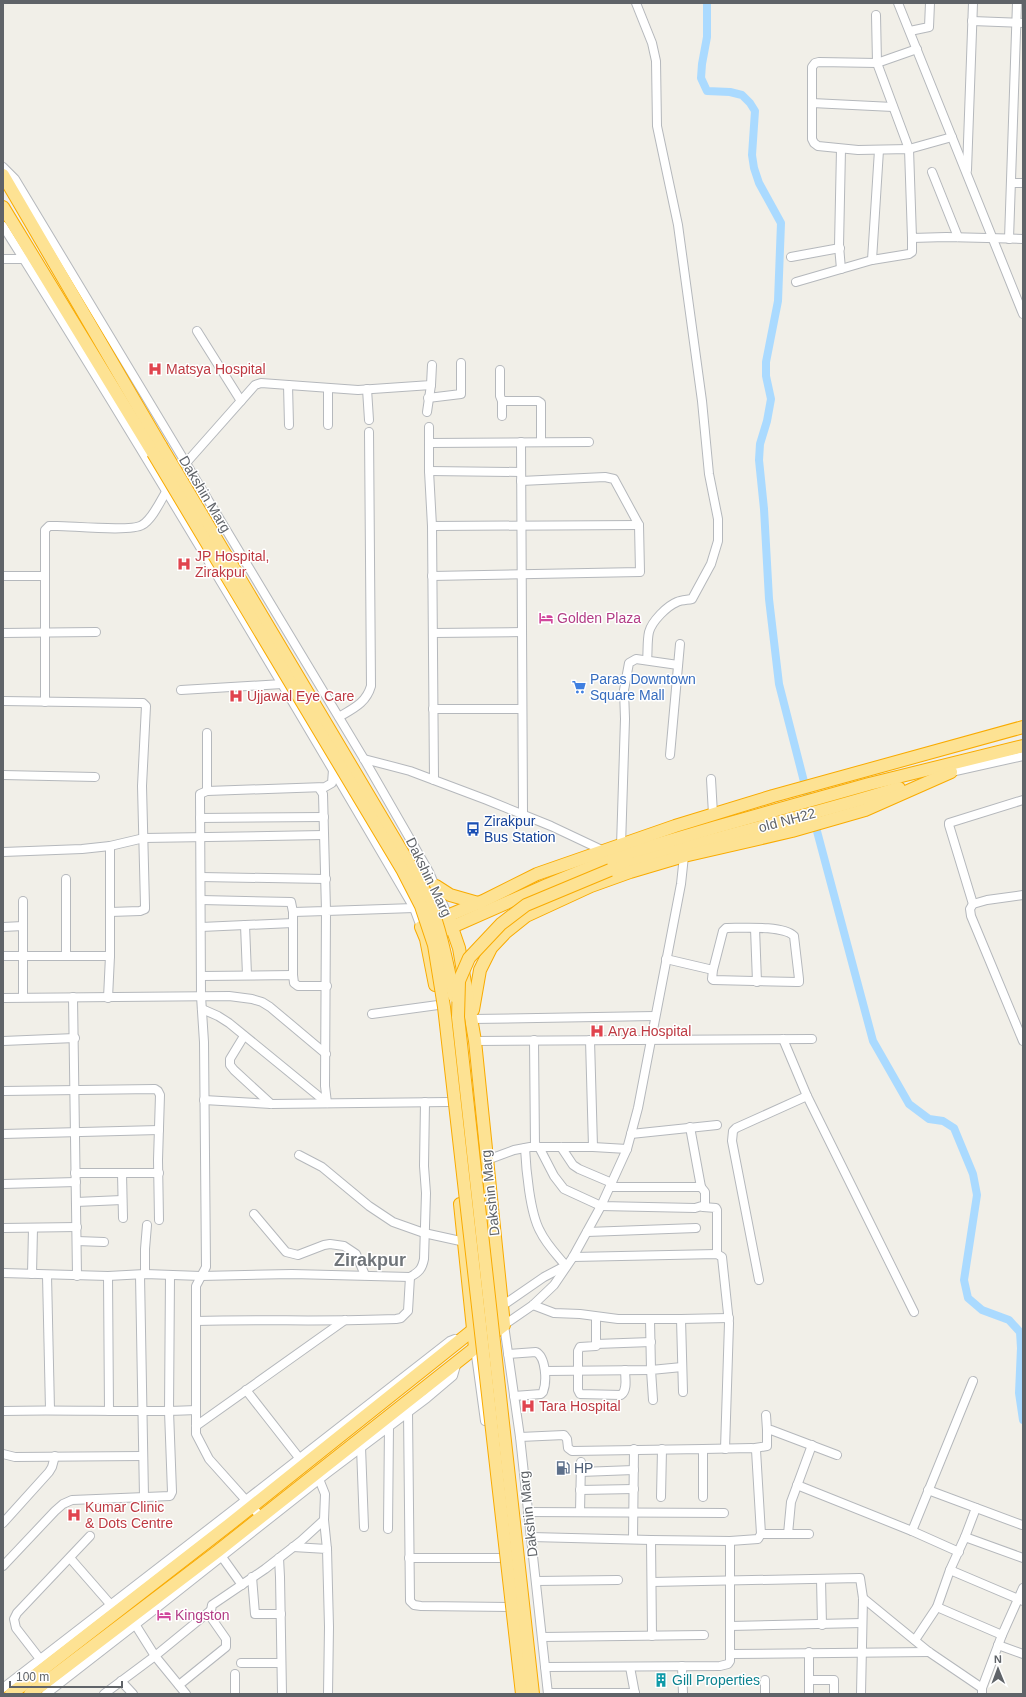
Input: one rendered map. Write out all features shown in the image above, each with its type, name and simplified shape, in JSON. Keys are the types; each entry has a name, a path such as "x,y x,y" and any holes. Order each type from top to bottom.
{"highway":[{"name":"Dakshin Marg","path":"3,175 157,449 403,871 421,906 434,945 444,1007 520,1694"},
{"name":"Dakshin Marg","path":"3,207 157,449 410,865 428,899 446,958 458,1016"},
{"path":"426,939 478,903 537,874 714,814 1023,727"},
{"path":"475,1348 469,1333 464,1242 438,1005 426,939 422,927 450,921 547,885 618,856 716,827 790,812 856,788 1023,746"},
{"path":"472,1019 480,970 491,948 506,932 526,916 591,886 684,856 792,831 951,772 959,762"},
{"name":"old NH22","path":"458,1016 459,981 469,958 501,924 526,905 610,870 790,812 861,806"},
{"path":"436,886 450,895 478,903"},
{"name":"Dakshin Marg","path":"450,921 459,948 475,1041 504,1325"},
{"path":"458,1016 533,1694"},
{"path":"11,1694 249,1503 502,1306"},
{"path":"30,1694 56,1680 133,1621 261,1517 504,1325"}],"street":[{"path":"636,3 652,43 656,61 657,126 678,225 702,401 709,474 718,518 718,541 711,564 692,599 676,602 667,608 650,630 648,637 647,660"},
{"path":"898,3 1023,314"},
{"path":"910,31 929,27 930,3"},
{"path":"967,174 973,3"},
{"path":"1009,238 1020,23 1017,3"},
{"path":"796,282 872,260 909,254 912,252 909,149 877,63 876,15"},
{"path":"972,21 1020,23"},
{"path":"917,49 877,63 819,62 814,64 812,67 812,139 818,146 841,149 879,150 909,149 952,137"},
{"path":"812,104 893,107"},
{"path":"841,149 841,269"},
{"path":"872,260 879,150"},
{"name":"Dakshin Marg","path":"3,167 15,179 364,759 436,886 450,921"},
{"path":"932,172 958,237"},
{"path":"1011,183 1023,183"},
{"name":"Dakshin Marg","path":"3,226 167,490 414,908 422,927"},
{"path":"912,238 958,237 1023,239"},
{"path":"791,257 840,248"},
{"path":"3,259 24,260"},
{"path":"197,330 241,401"},
{"path":"428,398 461,394 461,363"},
{"path":"428,412 432,365"},
{"path":"500,370 502,416"},
{"path":"186,463 255,385 261,383 328,388 367,389 431,385"},
{"path":"288,385 289,426"},
{"path":"328,388 328,425"},
{"path":"367,389 369,420"},
{"path":"502,401 538,401 541,404 541,442"},
{"path":"429,427 429,471 432,526 434,780"},
{"path":"339,717 362,702 368,695 371,686 369,432"},
{"path":"429,442 589,442"},
{"path":"520,442 523,815"},
{"path":"429,471 521,472"},
{"path":"432,576 640,572 639,526 614,479 605,477 521,481"},
{"path":"45,702 45,530 49,526 129,528 141,526 147,522 167,490"},
{"path":"432,526 639,526"},
{"path":"211,564 237,546"},
{"path":"3,576 46,576"},
{"path":"3,633 96,632"},
{"path":"432,633 522,632"},
{"path":"670,755 680,644"},
{"path":"621,846 625,719 624,690 629,663 636,659 678,665"},
{"path":"181,690 282,684"},
{"path":"3,701 143,703 146,706 142,786 145,909 140,911 110,912"},
{"path":"433,709 522,709"},
{"path":"207,733 207,791"},
{"path":"951,772 1023,756"},
{"path":"364,759 410,771 434,780 547,824 604,851"},
{"path":"261,1517 210,1458 196,1434 196,1286 206,1267 204,1042 201,996 200,794 207,791 325,787 332,783 333,770"},
{"path":"3,775 95,777"},
{"path":"711,779 714,814"},
{"path":"319,788 323,794 326,879 327,1103"},
{"path":"973,904 949,822 1023,800"},
{"path":"200,818 324,817"},
{"path":"3,852 65,850 110,846 144,838 324,835"},
{"path":"108,998 110,956 110,846"},
{"path":"504,1325 533,1305 554,1285 573,1257 601,1206 627,1149 638,1108 681,884 684,856"},
{"path":"201,877 326,879"},
{"path":"66,879 66,956"},
{"path":"1023,895 987,900 973,904 970,909 1023,1041"},
{"path":"201,900 291,902 293,923 294,983 298,986 327,986"},
{"path":"23,901 23,997"},
{"path":"292,912 414,908"},
{"path":"201,927 293,923"},
{"path":"245,925 247,975"},
{"path":"3,927 23,926"},
{"path":"726,928 754,928 776,929 789,932 794,936 799,982 757,982 712,979 713,970 726,928"},
{"path":"754,928 757,982"},
{"path":"3,956 110,956"},
{"path":"666,959 713,970"},
{"path":"201,976 293,975"},
{"path":"3,998 201,996 252,998 262,1002 326,1054"},
{"path":"73,997 75,1038 74,1090 76,1132 75,1173 77,1276"},
{"path":"372,1014 438,1005"},
{"path":"202,1009 224,1020 327,1103"},
{"path":"472,1019 655,1016"},
{"path":"244,1036 230,1059 230,1065 271,1104"},
{"path":"3,1041 75,1038"},
{"path":"783,1039 807,1096 914,1312"},
{"path":"475,1041 812,1039"},
{"path":"534,1040 537,1147 554,1176 564,1189 601,1206 716,1208 718,1210 717,1254"},
{"path":"590,1040 593,1147"},
{"path":"3,1091 158,1090 160,1095 159,1220"},
{"path":"760,1280 732,1141 733,1131 736,1128 807,1096"},
{"path":"204,1100 271,1104 449,1102"},
{"path":"3,1273 77,1276 292,1274 410,1276 418,1273 423,1267 426,1193 424,1166 425,1102"},
{"path":"631,1134 717,1125"},
{"path":"690,1127 701,1187 704,1192 704,1206 702,1207"},
{"path":"3,1134 159,1130"},
{"path":"487,1160 525,1148 537,1147 593,1147 627,1149"},
{"path":"562,1147 573,1165 611,1185 701,1187"},
{"path":"525,1148 526,1164 536,1224 546,1241 566,1266"},
{"path":"299,1155 322,1168 385,1218 424,1233 464,1242"},
{"path":"75,1173 159,1173"},
{"path":"122,1173 123,1218"},
{"path":"3,1184 76,1182"},
{"path":"76,1202 122,1200"},
{"path":"254,1214 286,1252 298,1255 324,1245 330,1244 344,1246 356,1254 365,1275"},
{"path":"144,1497 142,1456 142,1275 147,1225"},
{"path":"3,1228 77,1227"},
{"path":"32,1274 33,1228"},
{"path":"586,1232 696,1228"},
{"path":"77,1241 104,1242"},
{"path":"573,1257 717,1254 722,1257 729,1318 725,1449"},
{"path":"502,1306 544,1277 566,1266"},
{"path":"47,1275 50,1410"},
{"path":"3,1566 55,1511 63,1504 72,1500 144,1497 166,1498 170,1496 172,1492 170,1411 170,1275"},
{"path":"108,1276 109,1411"},
{"path":"196,1321 401,1318 408,1311 410,1276"},
{"path":"533,1305 554,1314 596,1317 650,1320 729,1318"},
{"path":"596,1317 596,1344"},
{"path":"681,1319 683,1392"},
{"path":"196,1426 345,1320"},
{"path":"650,1320 653,1400"},
{"name":"Dakshin Marg","path":"504,1325 520,1437 548,1694"},
{"path":"3,1688 111,1605 249,1503 300,1459 450,1341 469,1333"},
{"path":"625,1370 626,1390 621,1395 580,1394 578,1350 580,1347 593,1346 596,1344 651,1342"},
{"path":"475,1348 505,1558 509,1607 520,1694"},
{"path":"508,1354 536,1352 542,1356 545,1371 543,1392 541,1394 514,1396"},
{"path":"186,1694 155,1656 133,1621 222,1557 319,1479 408,1412 453,1376 458,1362"},
{"path":"545,1371 651,1370 682,1367"},
{"path":"912,1531 972,1381"},
{"path":"246,1390 300,1459"},
{"path":"3,1411 196,1410"},
{"path":"408,1412 410,1601 414,1605 509,1607"},
{"path":"520,1437 564,1435 567,1439 568,1448 572,1451 755,1448 767,1446 766,1415"},
{"path":"388,1529 389,1426"},
{"path":"767,1430 776,1430 837,1455"},
{"path":"788,1534 790,1507 812,1445"},
{"path":"361,1447 364,1527"},
{"path":"531,1537 651,1540 756,1540 761,1534 757,1453 755,1448"},
{"path":"633,1539 634,1449"},
{"path":"661,1496 662,1449"},
{"path":"702,1497 703,1449"},
{"path":"3,1454 15,1457 142,1456"},
{"path":"3,1523 49,1472 55,1456"},
{"path":"580,1512 581,1462"},
{"path":"580,1472 634,1470"},
{"path":"319,1479 325,1494 324,1520 327,1549 329,1627 328,1694"},
{"path":"797,1485 912,1531 959,1552"},
{"path":"580,1490 634,1489"},
{"path":"928,1490 1022,1525"},
{"path":"915,1640 937,1607 950,1570 959,1552 976,1508"},
{"path":"528,1512 724,1513"},
{"path":"104,1694 155,1656 210,1611 215,1602 242,1585 279,1558 324,1520"},
{"path":"761,1534 809,1534"},
{"path":"40,1659 16,1628 14,1619 17,1613 90,1536"},
{"path":"965,1537 1023,1558"},
{"path":"651,1540 652,1636"},
{"path":"545,1667 725,1666 728,1664 730,1661 730,1541"},
{"path":"293,1547 327,1549"},
{"path":"222,1557 242,1585"},
{"path":"70,1558 111,1605"},
{"path":"279,1558 282,1694"},
{"path":"409,1558 505,1558"},
{"path":"950,1570 1020,1600"},
{"path":"252,1577 255,1614 281,1614"},
{"path":"652,1582 860,1578 863,1598 861,1694"},
{"path":"822,1579 822,1625"},
{"path":"536,1581 618,1580"},
{"path":"863,1598 929,1652 982,1691 998,1645 1020,1600 1023,1588"},
{"path":"937,1607 1002,1635"},
{"path":"179,1685 226,1647 226,1639 213,1622 210,1611"},
{"path":"730,1626 862,1624"},
{"path":"542,1637 704,1635"},
{"path":"998,1645 1023,1654"},
{"path":"730,1654 861,1651 929,1652"},
{"path":"809,1652 809,1694"},
{"path":"241,1663 281,1663"},
{"path":"548,1694 635,1693 630,1666"},
{"path":"682,1666 683,1694"},
{"path":"235,1674 235,1694"},
{"path":"46,1694 56,1680"},
{"path":"765,1680 765,1694"},
{"path":"809,1680 834,1680 834,1694"},
{"path":"121,1681 133,1694"}],"waterway":[{"path":"707,3 707,37 701,78 707,91 730,92 742,95 755,111 752,155 754,168 759,183 781,223 778,301 766,362 766,376 771,399 767,421 760,444 759,460 764,509 769,599 779,684 810,805"},
{"path":"814,820 873,1041 909,1104 929,1119 943,1121 954,1128 973,1174 977,1195 964,1280 968,1298 982,1310 1009,1320 1020,1332 1021,1348 1019,1393 1023,1420"}],"place":[{"name":"Matsya Hospital","path":"155,369"},
{"name":"JP Hospital, Zirakpur","path":"184,564"},
{"name":"Golden Plaza","path":"546,618"},
{"name":"Paras Downtown Square Mall","path":"579,687"},
{"name":"Ujjawal Eye Care","path":"236,696"},
{"name":"Zirakpur Bus Station","path":"473,829"},
{"name":"Arya Hospital","path":"597,1031"},
{"name":"Tara Hospital","path":"528,1406"},
{"name":"HP","path":"563,1468"},
{"name":"Kumar Clinic & Dots Centre","path":"74,1515"},
{"name":"Kingston","path":"164,1615"},
{"name":"Gill Properties","path":"661,1680"}],"district":[{"name":"Zirakpur","path":"370,1260"}]}
